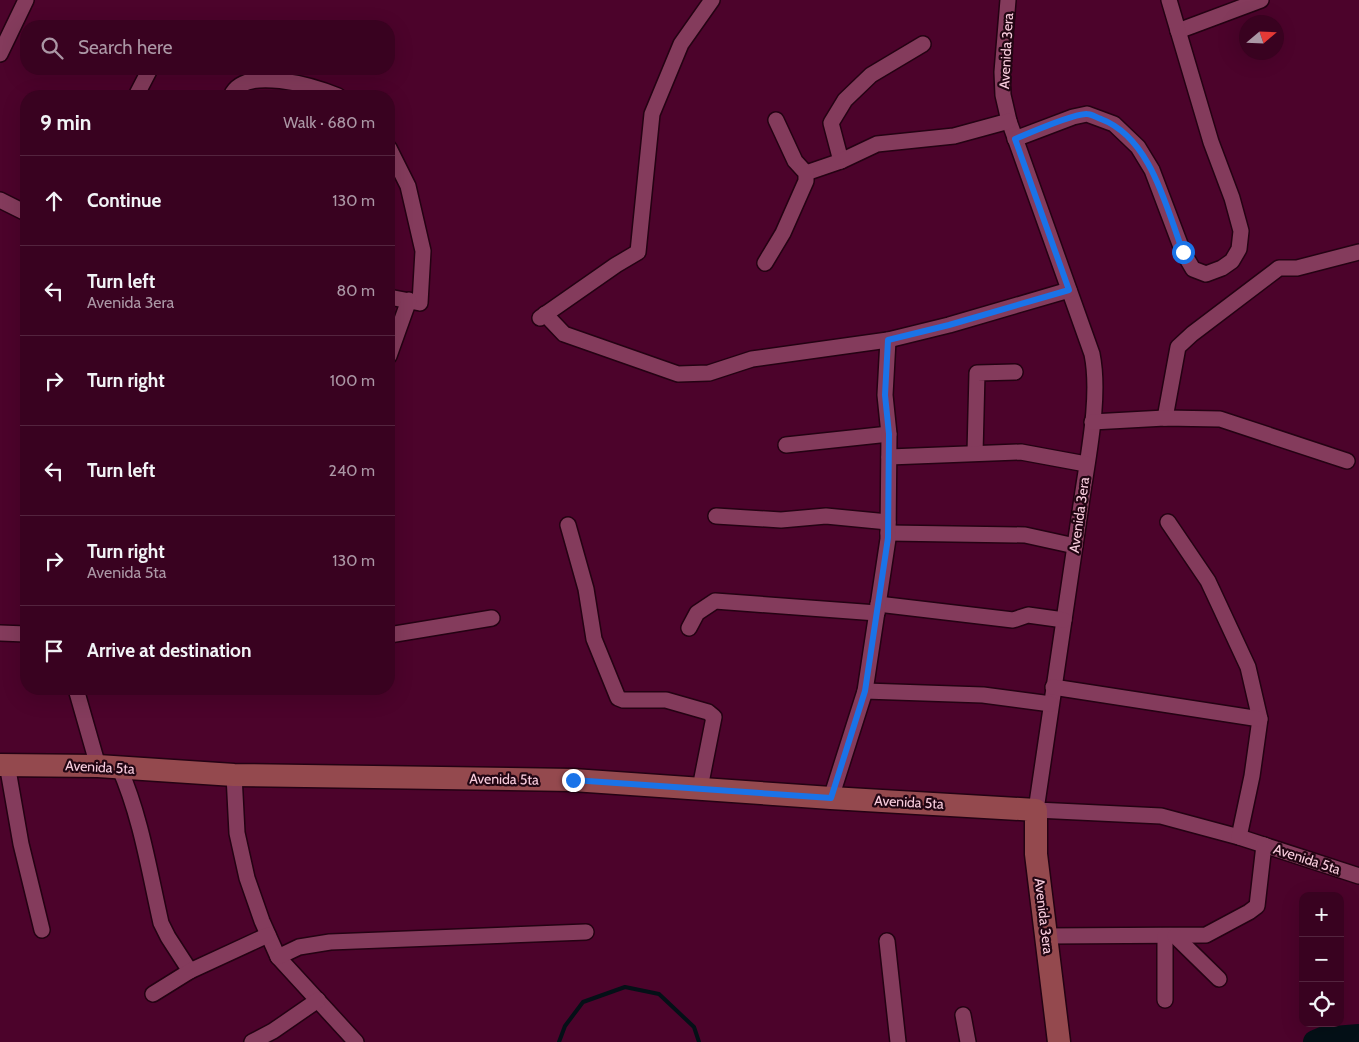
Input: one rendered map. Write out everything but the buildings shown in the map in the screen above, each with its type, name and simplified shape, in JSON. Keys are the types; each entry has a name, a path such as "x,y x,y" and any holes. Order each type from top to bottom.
{"street":[{"path":"0,54 26,0"},
{"path":"712,0 680,44 652,114 638,252 542,316 564,334 678,374 709,373 752,359 888,340 949,325 1069,290"},
{"name":"Avenida 3era","path":"1008,0 1002,72 1003,95 1009,121 1092,354 1095,369 1092,422 1036,810 1036,854 1059,1042"},
{"path":"1015,139 1073,117 1087,114 1114,124 1138,147 1152,170 1183,252 1193,269 1206,274 1222,268 1232,261 1239,250 1241,231 1168,0"},
{"path":"1178,31 1261,0"},
{"path":"840,161 832,123 845,100 871,75 923,44"},
{"path":"139,90 147,75"},
{"path":"234,90 241,84 265,79 322,90"},
{"path":"765,263 783,233 806,181 806,173 795,161 776,120"},
{"path":"806,173 840,161 877,144 954,136 1009,121"},
{"path":"395,160 408,186 423,251 420,303 395,297"},
{"path":"0,200 20,210"},
{"path":"1165,418 1178,347 1192,334 1280,268 1297,268 1359,252"},
{"path":"395,338 408,300"},
{"path":"831,798 865,691 888,528 889,434 885,395 888,340"},
{"path":"975,453 976,373 1015,372"},
{"path":"1092,422 1165,418 1220,419 1347,460"},
{"path":"786,445 889,434"},
{"path":"889,456 1021,452 1086,464"},
{"path":"716,516 782,520 834,517 888,528 1025,534 1075,546"},
{"path":"1168,522 1212,590 1248,667 1260,719 1252,776 1239,837"},
{"path":"568,525 586,589 594,639 618,698 623,700 666,700 708,712 714,717 700,788"},
{"path":"689,628 697,613 715,601 878,608 1013,620 1028,615 1064,620"},
{"path":"395,634 492,618"},
{"path":"0,632 20,634"},
{"path":"1053,687 1260,719"},
{"path":"865,691 982,694 1051,704"},
{"path":"78,695 108,767 129,790 138,819 161,923 190,970"},
{"path":"4,764 42,930"},
{"name":"Avenida 5ta","path":"4,764 108,767 234,776 573,780 831,798 1161,816 1239,837 1359,876"},
{"path":"234,776 237,833 247,878 262,921 278,957 356,1042"},
{"path":"1046,936 1206,935 1250,912 1257,906 1264,845"},
{"path":"278,957 299,947 330,942 586,932"},
{"path":"153,994 190,970 268,935"},
{"path":"1170,936 1219,979"},
{"path":"1165,1000 1170,936"},
{"path":"887,941 898,1042"},
{"path":"252,1042 273,1031 318,1000"},
{"path":"963,1015 968,1042"}],"waterway":[{"path":"559,1042 565,1026 583,1002 625,987 659,994 694,1027 699,1042"},
{"path":"1315,1042 1322,1039 1359,1036"}],"route":[{"path":"573,780 831,798 865,691 888,538 889,434 885,395 888,340 949,325 1069,290 1015,139 1073,117 1087,114 1114,124 1138,147 1152,170 1183,252"}]}
